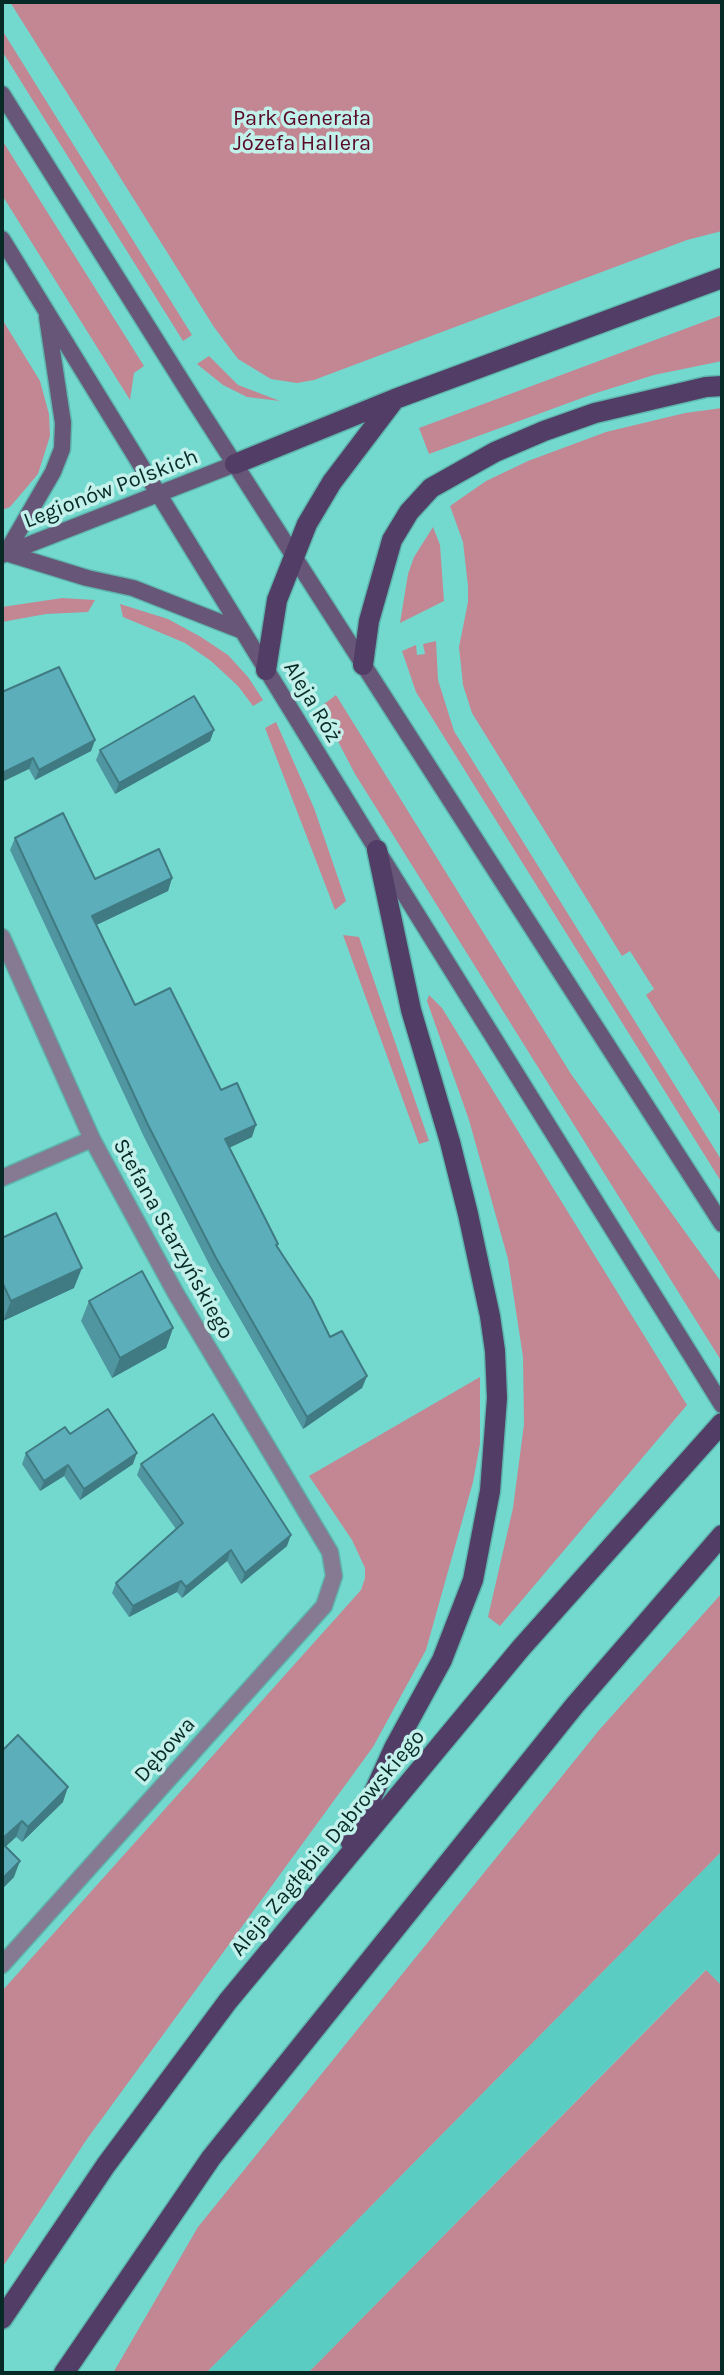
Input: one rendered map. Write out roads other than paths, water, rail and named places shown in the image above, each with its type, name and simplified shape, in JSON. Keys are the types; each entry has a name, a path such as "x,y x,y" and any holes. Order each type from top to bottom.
{"main road":[{"path":"2,94 294,557 722,1224"},
{"name":"Aleja Róż","path":"2,239 240,630 722,1405"},
{"path":"235,464 395,399 722,278"},
{"path":"45,308 63,423 62,449 53,472 4,554 133,588 240,630"},
{"path":"363,665 369,621 392,540 409,512 431,488 495,452 544,431 608,410 722,386"},
{"path":"266,670 277,600 307,524 332,482 395,399"},
{"name":"Legionów Polskich","path":"4,554 235,464"},
{"path":"340,1868 394,1748 442,1660 473,1580 490,1491 497,1398 495,1351 474,1243 450,1142 411,1010 377,850"},
{"name":"Aleja Zagłębia Dąbrowskiego","path":"2,2319 106,2165 228,2001 521,1648 722,1423"},
{"path":"64,2373 211,2158 575,1705 722,1535"}],"street":[{"name":"Stefana Starzyńskiego","path":"2,937 92,1139 175,1292 330,1552"},
{"path":"2,1178 92,1139"},
{"name":"Dębowa","path":"2,1965 324,1606 334,1576 330,1552"}],"park label":[{"name":"Park Generała Józefa Hallera","path":"302,132"}]}
